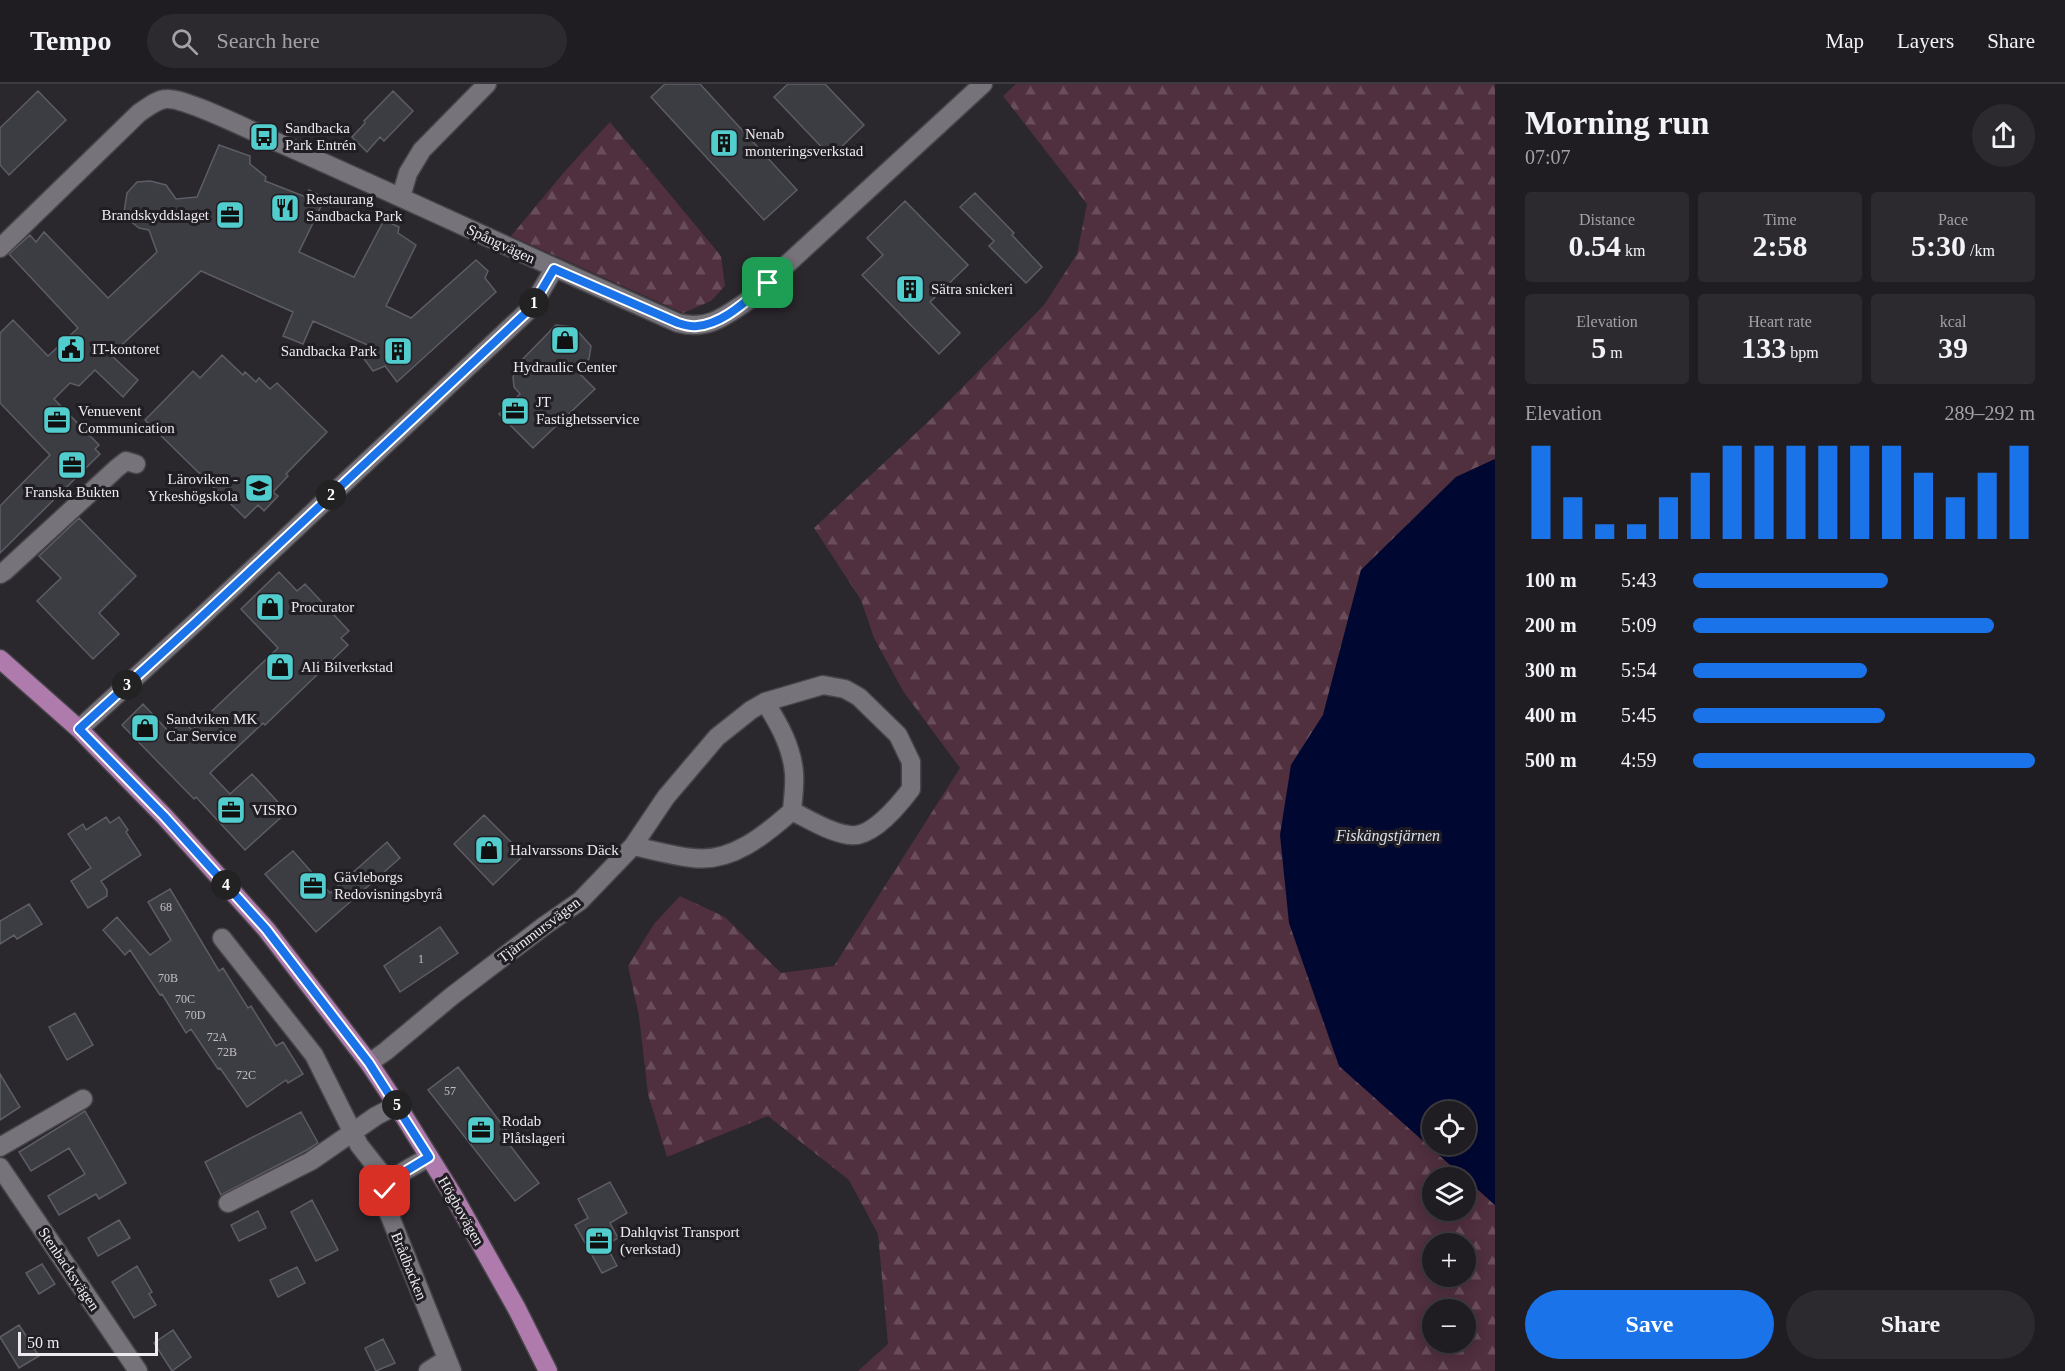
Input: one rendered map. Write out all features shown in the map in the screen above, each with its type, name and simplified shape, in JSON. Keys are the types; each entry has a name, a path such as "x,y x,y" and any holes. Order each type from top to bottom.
{"main road":[{"name":"Högbovägen","path":"0,659 79,729 164,816 266,929 369,1063 397,1105 453,1195 517,1309 548,1371"}],"street":[{"path":"402,197 408,173 422,150 487,84"},
{"name":"Spångvägen","path":"0,248 139,113 167,99 186,103 213,114 402,197 554,269 678,323 695,327 710,324 746,302 982,84"},
{"path":"79,729 531,308 554,269"},
{"path":"0,574 117,468 126,462 136,464"},
{"name":"Tjärnmursvägen","path":"369,1063 452,996 580,901 633,846 666,797 717,737 751,710 765,702 823,685 845,689 859,697 898,735 911,762 911,789 898,806 874,828 851,836 828,829 792,812"},
{"path":"633,846 695,859 729,854 773,829 792,812 794,773 790,750 780,726 765,702"},
{"path":"222,939 314,1055 359,1145 389,1183 429,1157"},
{"path":"0,1147 83,1099"},
{"path":"228,1203 311,1161 397,1105"},
{"name":"Stenbacksvägen","path":"0,1167 138,1371"},
{"name":"Brådbacken","path":"389,1183 383,1199 385,1207 449,1365 428,1371"}],"green space":[{"path":"1016,84 1495,84 1495,459 1456,477 1361,570 1323,715 1291,765 1339,1065 1422,1139 1422,1155 1439,1155 1453,1167 1422,1167 1422,1221 1476,1221 1476,1187 1495,1205 1495,1371 858,1371 888,1344 878,1234 849,1180 768,1116 667,1157 648,1094 639,1016 628,966 654,924 680,896 725,917 781,973 834,966 960,768 903,691 874,638 861,600 814,528 930,420 1044,305 1077,254 1087,204 1003,96"},
{"path":"610,122 721,256 725,286 711,301 683,313 511,236 565,171"}],"water":[{"name":"Fiskängstjärnen","path":"1495,459 1495,1205 1476,1188 1476,1167 1452,1167 1439,1155 1476,1155 1476,1101 1422,1101 1422,1140 1339,1066 1289,923 1280,835 1291,765 1323,715 1361,570 1456,477"}],"building":[{"name":"Nenab monteringsverkstad","path":"665,84 700,84 797,190 764,220 651,97"},
{"path":"788,84 825,84 864,125 831,157 774,97"},
{"path":"38,91 66,120 9,175 0,165 0,128"},
{"path":"393,91 413,111 384,141 380,137 367,152 352,137"},
{"name":"Sandbacka Park","path":"219,145 250,156 250,164 266,177 265,181 306,197 309,190 325,198 299,252 354,277 384,220 399,227 398,233 416,245 386,306 411,318 476,260 488,271 485,278 496,292 397,382 385,366 373,371 362,356 370,346 313,321 303,344 283,336 293,312 201,271 111,355 138,380 123,397 95,370 79,386 70,383 54,399 99,445 95,449 100,454 0,553 0,506 50,455 0,403 0,333 13,320 48,356 78,328 9,254 30,235 36,242 44,232 108,298 157,252 149,230 139,228 129,220 124,212 127,193 137,182 150,181 166,185 176,199 197,197"},
{"path":"975,193 1014,233 1012,235 1042,267 1026,283 989,246 994,241 960,207"},
{"name":"Sätra snickeri","path":"905,201 968,265 930,302 960,333 939,354 862,275 883,255 867,238"},
{"path":"556,325 574,327 591,346 589,359 577,371 595,389 533,448 499,414 520,394 514,387 513,377 518,364"},
{"path":"222,355 243,375 245,372 256,382 259,378 270,389 277,383 327,432 286,474 288,476 273,492 278,496 264,511 258,505 245,518 145,420 193,371 200,378"},
{"path":"79,518 136,576 99,613 119,634 93,659 37,601 61,578 39,556"},
{"path":"279,572 297,591 305,584 349,631 341,638 348,645 265,725 263,723 210,773 230,794 252,774 287,812 245,850 196,797 194,799 122,725 143,704 170,733 183,721 192,730 278,648 241,609"},
{"name":"Halvarssons Däck","path":"484,815 524,855 493,885 454,844"},
{"path":"106,817 110,823 119,817 141,855 101,881 107,890 107,896 88,908 71,881 91,868 68,834 83,824 86,830"},
{"path":"387,842 400,858 316,932 265,874 293,851 330,893"},
{"path":"170,889 219,971 223,968 248,1008 251,1006 276,1046 283,1042 303,1074 288,1083 286,1080 247,1107 191,1029 186,1033 162,994 160,995 130,950 125,955 103,930 117,917 150,955 171,940 148,902"},
{"path":"29,904 42,924 17,939 14,935 0,944 0,921"},
{"path":"440,927 458,953 400,992 384,966"},
{"path":"75,1013 93,1045 67,1060 49,1027"},
{"path":"458,1067 507,1131 502,1135 539,1183 515,1201 428,1090"},
{"path":"0,1074 20,1107 0,1120"},
{"path":"85,1111 126,1183 99,1199 96,1194 59,1215 48,1196 85,1174 69,1148 31,1171 19,1152"},
{"path":"301,1112 318,1143 221,1195 205,1162"},
{"path":"610,1182 627,1213 610,1223 618,1238 606,1245 617,1266 602,1273 575,1225 588,1218 578,1199"},
{"path":"312,1200 338,1250 316,1261 291,1212"},
{"path":"258,1211 266,1228 239,1241 231,1225"},
{"path":"119,1220 130,1238 98,1256 88,1238"},
{"path":"42,1264 55,1284 39,1294 26,1273"},
{"path":"137,1266 152,1292 149,1294 156,1305 134,1318 112,1282"},
{"path":"297,1267 305,1283 278,1297 270,1280"},
{"path":"19,1325 39,1356 19,1368 0,1337"},
{"path":"173,1330 191,1357 172,1371 154,1343"},
{"path":"383,1339 395,1363 376,1371 365,1348"}],"place":[{"name":"Sandbacka Park Entrén","path":"264,137"},
{"name":"Nenab monteringsverkstad","path":"724,143"},
{"name":"Restaurang Sandbacka Park","path":"285,208"},
{"name":"Brandskyddslaget","path":"230,215"},
{"name":"Sätra snickeri","path":"910,289"},
{"name":"Hydraulic Center","path":"565,340"},
{"name":"IT-kontoret","path":"71,349"},
{"name":"Sandbacka Park","path":"398,351"},
{"name":"JT Fastighetsservice","path":"515,411"},
{"name":"Venuevent Communication","path":"57,420"},
{"name":"Franska Bukten","path":"72,465"},
{"name":"Läroviken - Yrkeshögskola","path":"259,488"},
{"name":"Procurator","path":"270,607"},
{"name":"Ali Bilverkstad","path":"280,667"},
{"name":"Sandviken MK Car Service","path":"145,728"},
{"name":"VISRO","path":"231,810"},
{"name":"Halvarssons Däck","path":"489,850"},
{"name":"Gävleborgs Redovisningsbyrå","path":"313,886"},
{"name":"Rodab Plåtslageri","path":"481,1130"},
{"name":"Dahlqvist Transport (verkstad)","path":"599,1241"}],"route":[{"path":"385,1191 396,1177 429,1157 397,1105 369,1063 266,929 164,816 79,729 531,308 554,269 678,323 695,327 710,324 726,315 768,283"}]}
